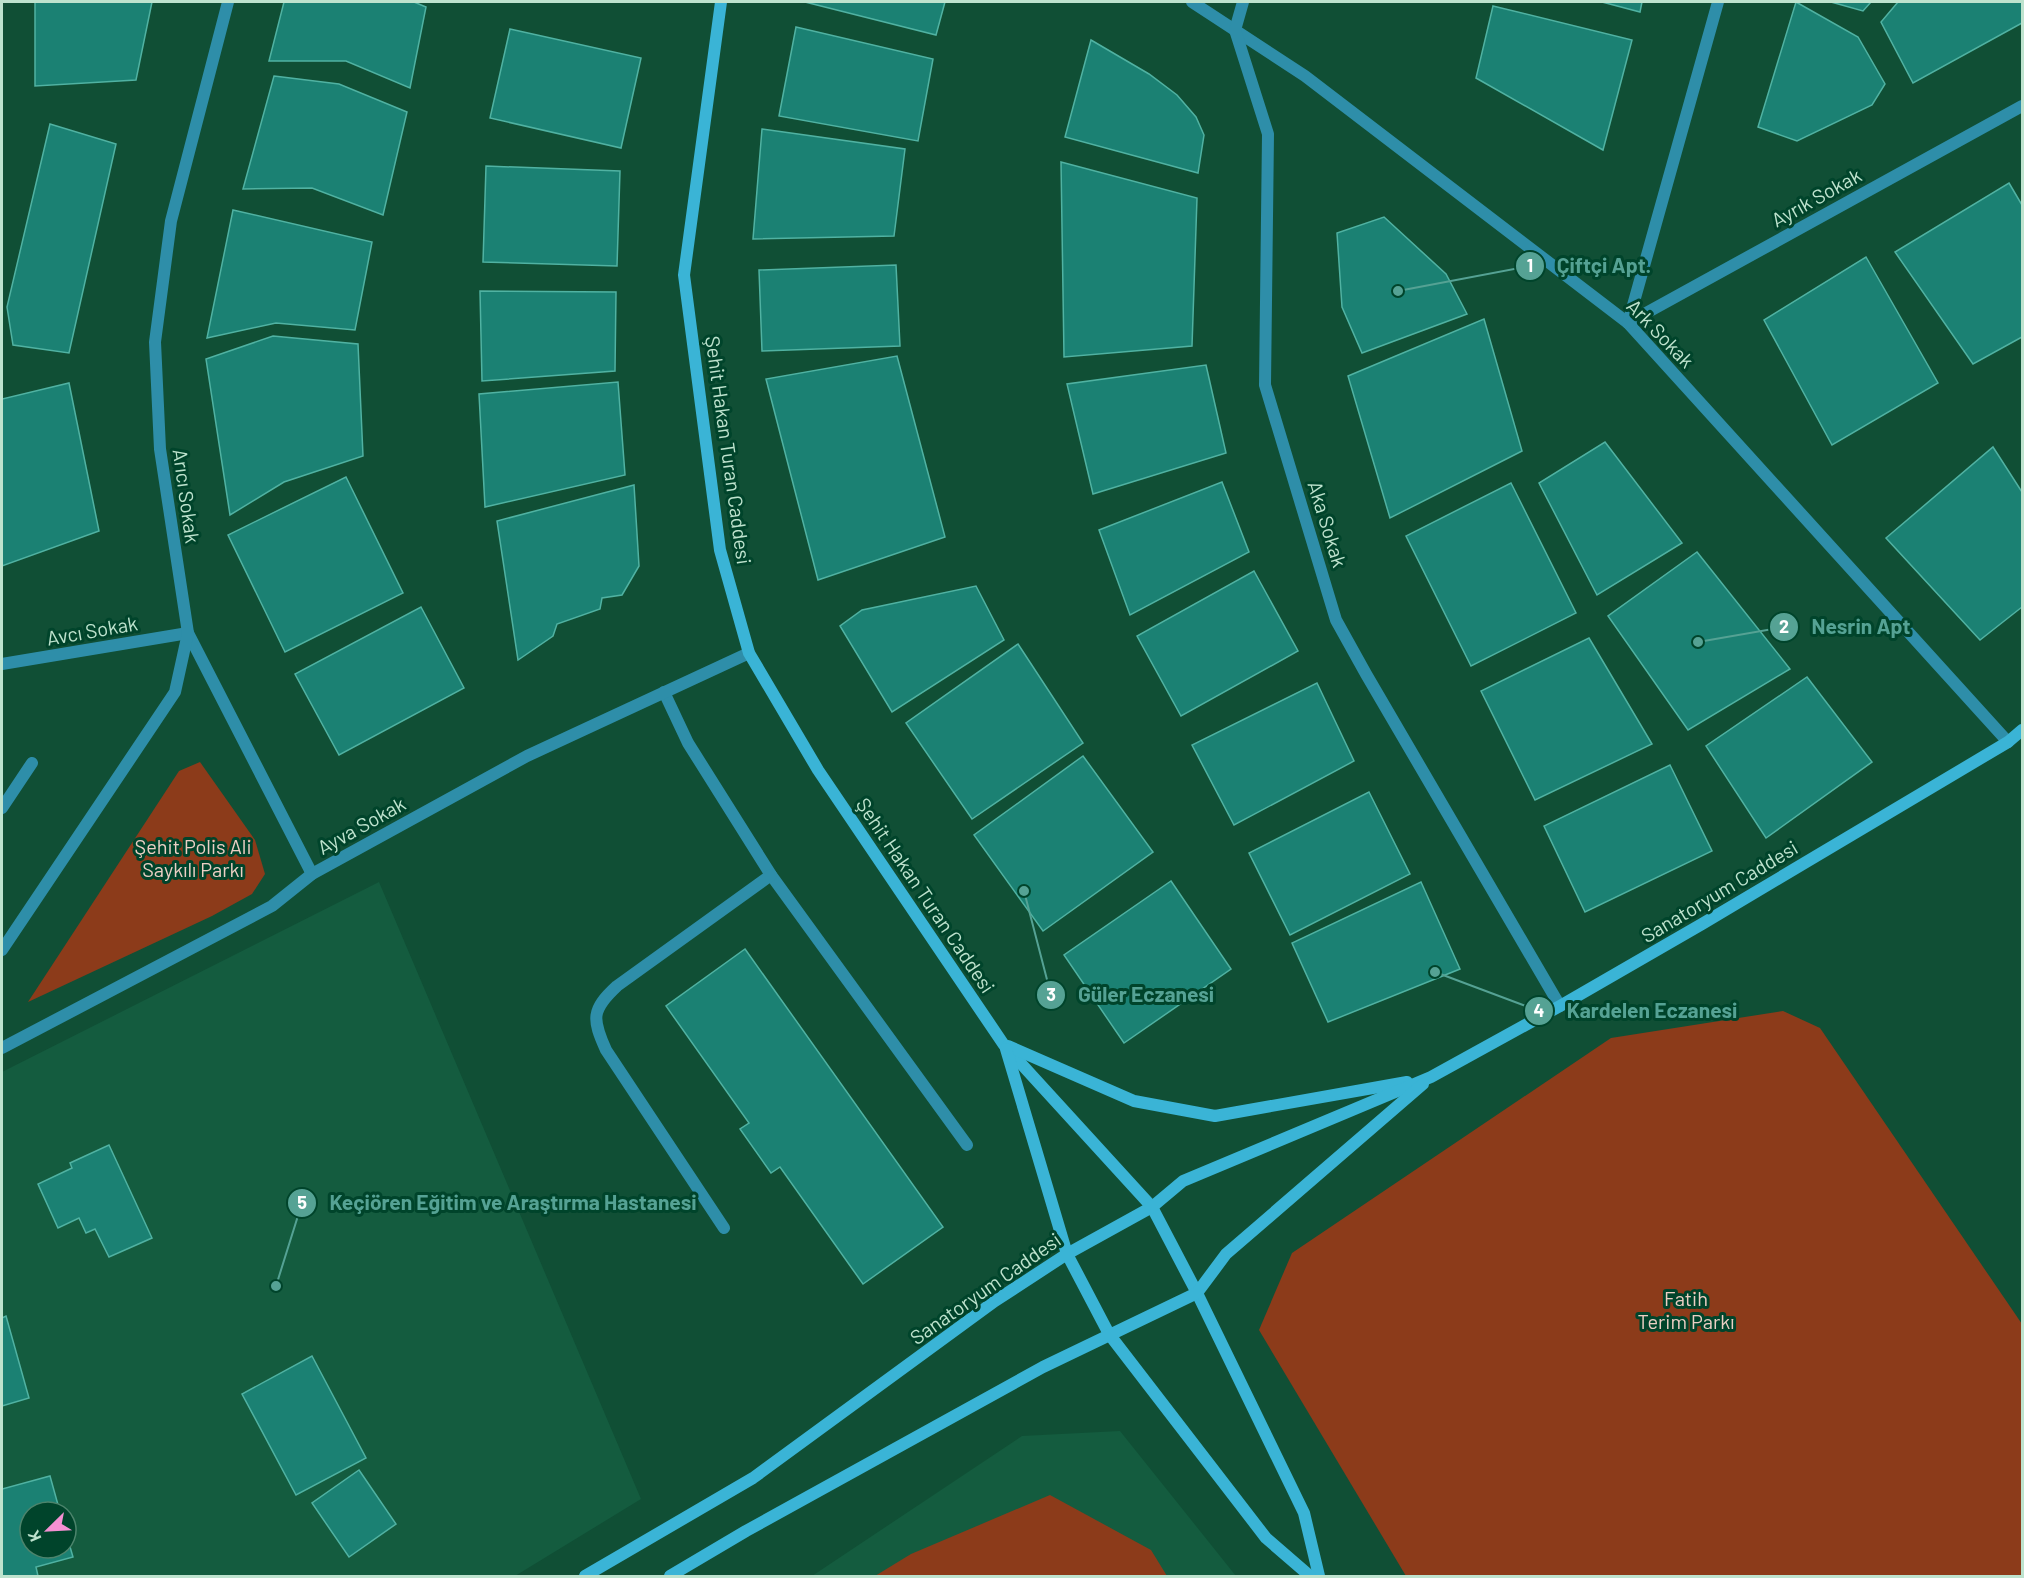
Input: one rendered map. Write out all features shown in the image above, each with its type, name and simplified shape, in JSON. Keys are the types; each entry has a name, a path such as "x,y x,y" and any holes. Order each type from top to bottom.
{"main road":[{"name":"Şehit Hakan Turan Caddesi","path":"721,2 684,274 720,550 749,652 818,770 1004,1045"},
{"name":"Sanatoryum Caddesi","path":"585,1576 753,1478 995,1301 1067,1254 1152,1207 1183,1181 1431,1077 1560,1006 2008,742 2022,730"},
{"path":"1004,1045 1134,1101 1215,1116 1431,1077"},
{"path":"1004,1045 1152,1207 1197,1293 1304,1513 1319,1576"},
{"path":"1004,1045 1067,1254 1109,1334 1266,1538 1310,1576"},
{"name":"Sanatoryum Caddesi","path":"669,1576 1043,1366 1197,1293 1226,1254 1431,1077"}],"street":[{"name":"Arıcı Sokak","path":"2,950 175,692 188,633 160,449 155,342 171,221 228,2"},
{"name":"Ark Sokak","path":"1192,2 1305,76 1628,323 2008,742"},
{"path":"1235,30 1243,2"},
{"path":"1628,323 1718,2"},
{"name":"Aka Sokak","path":"1235,30 1268,134 1265,385 1336,620 1560,1006"},
{"name":"Ayrık Sokak","path":"1628,323 2022,106"},
{"name":"Avcı Sokak","path":"2,664 188,633"},
{"path":"188,633 312,874"},
{"name":"Ayva Sokak","path":"2,1048 272,906 312,874 527,756 749,652"},
{"path":"664,692 688,743 771,874 967,1145"},
{"path":"2,808 32,763"},
{"path":"724,1228 606,1050 595,1024 601,1001 617,986 771,874"}],"shaded area":[{"path":"379,882 641,1499 515,1576 2,1576 2,1072"},
{"path":"1120,1431 1236,1576 812,1576 1022,1436"}],"green space":[{"name":"Şehit Polis Ali Saykılı Parkı","path":"200,762 255,840 265,874 252,894 212,916 28,1002 179,771"},
{"name":"Fatih Terim Parkı","path":"1783,1011 1820,1028 2022,1324 2022,1576 1406,1576 1259,1330 1292,1253 1611,1038"},
{"path":"1050,1495 1151,1550 1167,1576 875,1576 911,1554"}],"building":[{"path":"35,2 152,2 136,80 35,86"},
{"path":"284,2 414,2 426,7 410,88 346,61 269,61"},
{"path":"805,2 945,2 936,35"},
{"path":"1602,2 1642,2 1640,12"},
{"path":"1796,2 1858,37 1885,84 1872,105 1797,141 1758,127"},
{"path":"1831,2 1871,2 1863,11"},
{"path":"1898,2 2022,2 2022,23 1913,83 1881,22"},
{"path":"1493,6 1632,40 1603,150 1476,78"},
{"path":"796,27 933,59 918,141 779,116"},
{"path":"510,29 641,58 621,148 490,118"},
{"path":"1091,40 1149,74 1177,95 1196,117 1204,135 1198,173 1065,137"},
{"path":"274,76 339,84 407,112 383,215 312,188 243,189"},
{"path":"50,124 116,144 69,353 13,345 7,307"},
{"path":"762,129 905,149 894,236 753,239"},
{"path":"1061,162 1197,198 1192,346 1064,357"},
{"path":"486,166 620,171 617,266 483,262"},
{"path":"2009,183 2022,205 2022,337 1973,364 1895,252"},
{"path":"233,210 372,242 355,330 276,323 207,338"},
{"path":"1384,217 1446,274 1467,314 1362,353 1342,307 1337,233"},
{"path":"1866,257 1938,383 1832,445 1764,320"},
{"path":"896,265 900,346 762,351 759,270"},
{"path":"480,291 616,292 615,371 482,381"},
{"path":"1484,319 1522,451 1390,518 1348,376"},
{"path":"273,336 358,344 363,456 284,482 230,515 206,359"},
{"path":"897,356 945,537 818,580 766,379"},
{"path":"1206,365 1226,453 1093,494 1067,384"},
{"path":"618,382 625,475 485,507 479,394"},
{"path":"69,383 99,531 2,566 2,399"},
{"path":"1605,442 1682,543 1597,595 1539,483"},
{"path":"1993,447 2022,492 2022,607 1980,640 1886,538"},
{"path":"346,477 403,593 285,652 228,535"},
{"path":"1222,482 1249,552 1130,615 1099,530"},
{"path":"1511,483 1576,613 1471,666 1406,536"},
{"path":"634,485 639,566 622,595 602,598 600,609 557,624 553,636 518,660 497,521"},
{"path":"1697,552 1790,669 1688,730 1608,616"},
{"path":"1254,571 1298,651 1181,716 1137,636"},
{"path":"976,586 1004,640 892,712 840,626 862,610"},
{"path":"421,607 464,688 339,755 295,674"},
{"path":"1589,638 1652,744 1535,800 1481,691"},
{"path":"1018,644 1083,743 972,819 906,723"},
{"path":"1807,677 1872,762 1766,838 1706,746"},
{"path":"1317,683 1354,761 1234,825 1192,745"},
{"path":"1083,756 1153,852 1043,931 974,835"},
{"path":"1670,765 1712,851 1585,912 1544,826"},
{"path":"1369,792 1410,874 1290,935 1249,853"},
{"path":"1171,881 1231,969 1124,1043 1064,955"},
{"path":"1421,882 1460,969 1328,1022 1292,943"},
{"path":"745,949 943,1227 863,1284 780,1167 771,1173 740,1129 749,1123 666,1006"},
{"path":"109,1145 152,1238 109,1257 95,1229 86,1233 79,1218 58,1228 38,1184 72,1168 70,1163"},
{"path":"6,1316 29,1398 2,1406 2,1318"},
{"path":"312,1356 366,1458 296,1495 242,1394"},
{"path":"359,1470 396,1524 349,1557 312,1503"},
{"path":"50,1476 57,1500 18,1500 18,1560 62,1560 36,1567 38,1576 2,1576 2,1489"}],"place":[{"name":"Çiftçi Apt.","path":"1398,291"},
{"name":"Nesrin Apt","path":"1698,642"},
{"name":"Güler Eczanesi","path":"1024,891"},
{"name":"Kardelen Eczanesi","path":"1435,972"},
{"name":"Keçiören Eğitim ve Araştırma Hastanesi","path":"276,1286"}]}
